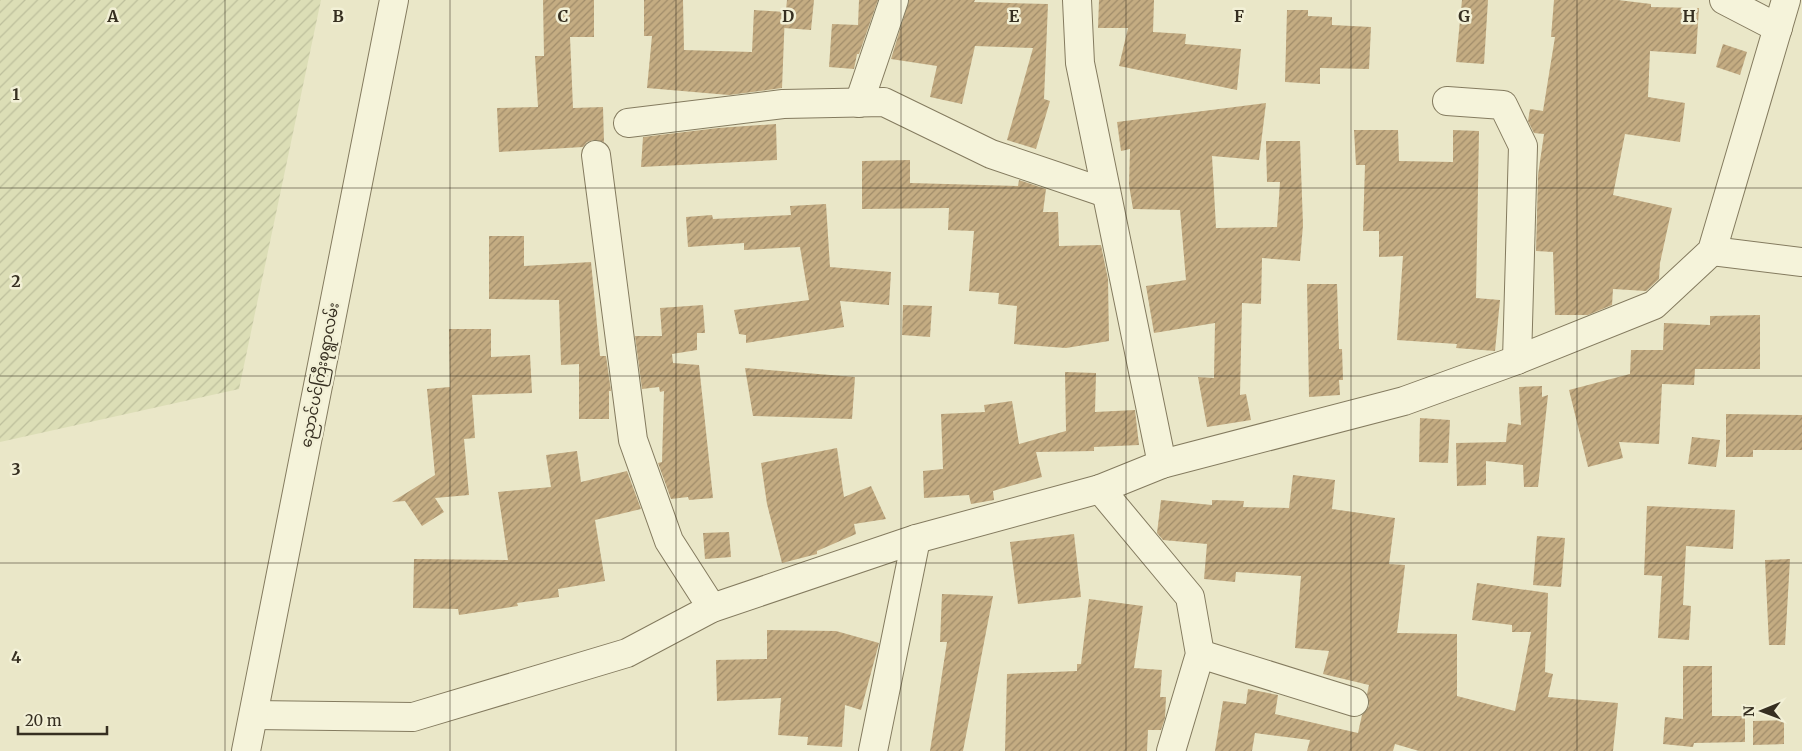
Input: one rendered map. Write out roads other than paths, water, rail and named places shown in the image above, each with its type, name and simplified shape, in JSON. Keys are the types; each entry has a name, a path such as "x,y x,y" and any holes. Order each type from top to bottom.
{"street":[{"name":"ညောင်ပင်ကြီးစုရွာလမ်း","path":"246,751 394,0"},
{"path":"859,103 894,0"},
{"path":"1077,0 1080,63 1162,464"},
{"path":"1724,0 1778,28"},
{"path":"254,714 413,717 627,653 712,608 916,539 1100,490 1162,464 1404,401 1517,360 1654,305 1712,251 1786,0"},
{"path":"1447,101 1503,106 1523,146 1517,360"},
{"path":"628,123 783,104 884,102 991,154 1106,193"},
{"path":"596,156 633,440 669,541 712,608"},
{"path":"1712,251 1802,262"},
{"path":"1100,490 1190,597 1200,654 1171,751"},
{"path":"872,751 916,539"},
{"path":"1200,654 1354,702"}]}
